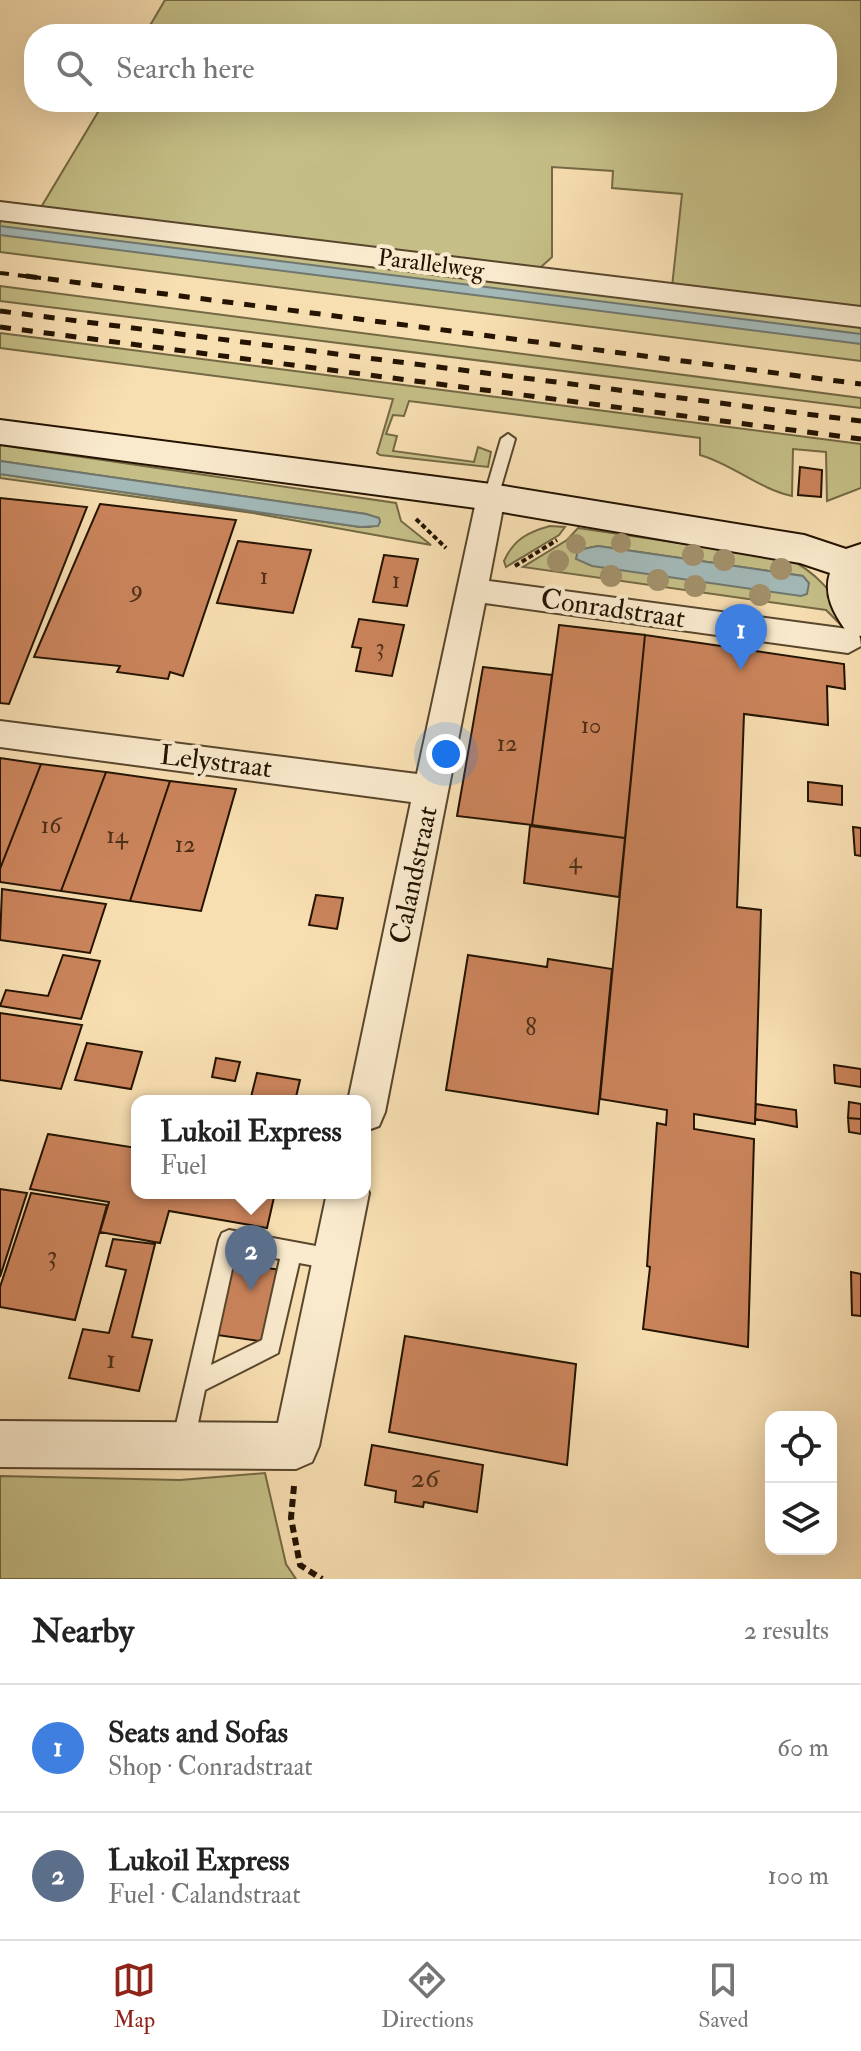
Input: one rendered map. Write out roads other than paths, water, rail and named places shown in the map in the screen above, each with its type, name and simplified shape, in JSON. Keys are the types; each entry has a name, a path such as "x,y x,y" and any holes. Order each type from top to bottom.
{"main road":[{"path":"0,432 491,497 804,549 857,562 846,592 853,610 855,631"}],"street":[{"name":"Parallelweg","path":"0,211 861,317"},
{"name":"Calandstraat","path":"369,1095 491,497"},
{"name":"Conradstraat","path":"473,590 855,631"},
{"name":"Lelystraat","path":"0,734 432,790"},
{"path":"0,1444 296,1446 347,1199"}],"lane":[{"path":"491,497 508,439"},
{"path":"182,1447 229,1240 334,1260"},
{"path":"196,1384 271,1346 291,1252"}],"railway":[{"path":"0,273 41,278"},
{"path":"26,276 861,384"},
{"path":"0,311 861,421"},
{"path":"0,327 861,439"}],"place":[{"name":"Seats and Sofas","path":"741,670"},
{"name":"Lukoil Express","path":"251,1291"}]}
